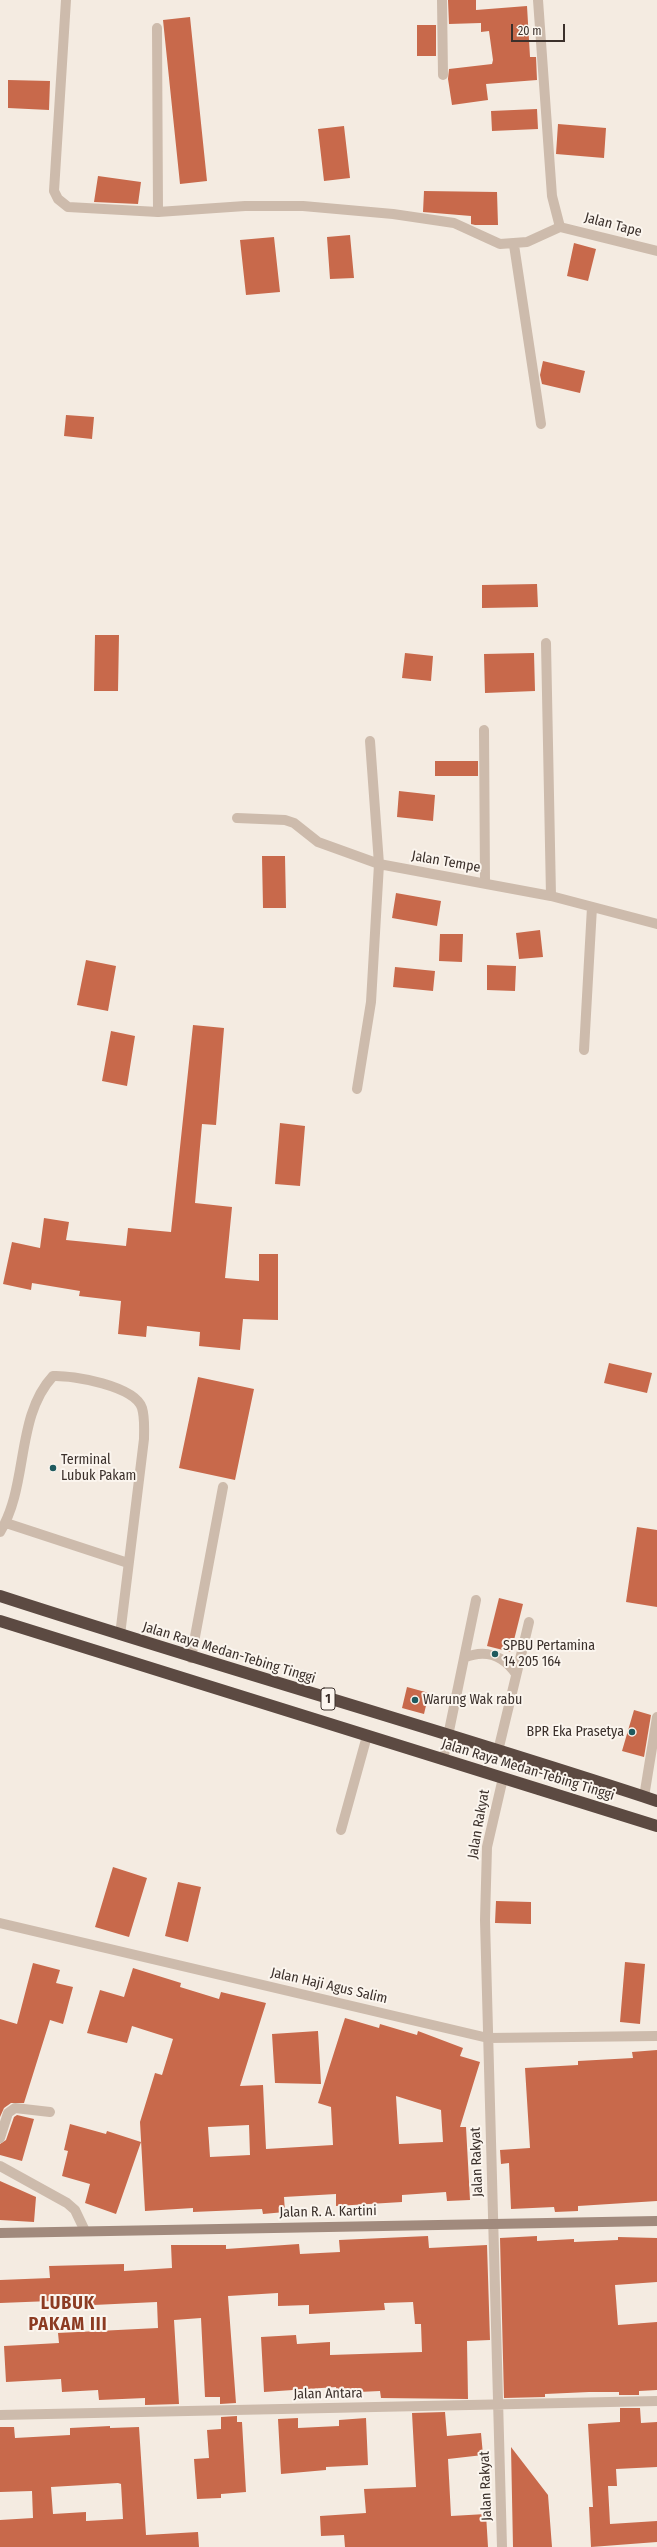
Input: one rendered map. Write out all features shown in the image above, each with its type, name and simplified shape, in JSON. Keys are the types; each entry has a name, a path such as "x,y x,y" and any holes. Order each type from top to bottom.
{"highway":[{"name":"Jalan Raya Medan-Tebing Tinggi","path":"0,1596 160,1649 498,1750 657,1802"},
{"name":"Jalan Raya Medan-Tebing Tinggi","path":"0,1621 153,1670 657,1826"},
{"path":"153,1670 160,1649"}],"street":[{"path":"66,0 54,191 58,199 75,209 158,212 245,206 303,206 386,214 454,223 493,242 514,245 539,237 557,228 552,196 538,0"},
{"path":"442,0 442,75"},
{"path":"157,28 158,212"},
{"name":"Jalan Tape","path":"557,228 657,251"},
{"path":"514,245 542,424"},
{"path":"546,643 552,896"},
{"path":"484,730 485,883"},
{"path":"357,1089 371,1002 379,864 370,741"},
{"name":"Jalan Tempe","path":"237,818 285,820 294,823 318,842 379,864 552,896 657,924"},
{"path":"584,1050 592,907"},
{"path":"0,1532 6,1523 21,1470 34,1405 42,1387 53,1376 70,1375 91,1379 127,1394 142,1408 144,1439 120,1636"},
{"path":"191,1658 223,1487"},
{"path":"6,1523 128,1564"},
{"path":"443,1760 476,1600"},
{"path":"498,1750 529,1622"},
{"path":"464,1658 475,1654 486,1653 510,1664 516,1674"},
{"path":"644,1797 657,1717"},
{"path":"342,1830 366,1736"},
{"name":"Jalan Rakyat","path":"502,1778 491,1823 485,1874 502,2547"},
{"name":"Jalan Haji Agus Salim","path":"0,1922 488,2038 657,2036"},
{"path":"0,2138 8,2113 16,2108 50,2112"},
{"path":"0,2166 67,2203 75,2210 85,2231"},
{"name":"Jalan R. A. Kartini","path":"0,2233 657,2221"},
{"name":"Jalan Antara","path":"0,2415 657,2401"}],"building":[{"path":"448,0 476,0 476,10 527,6 530,57 536,57 537,80 486,84 488,100 452,105 448,79 449,69 492,64 493,60 489,31 481,32 481,23 449,24"},
{"path":"190,17 207,181 180,184 163,20"},
{"path":"417,25 436,25 436,56 417,56"},
{"path":"8,80 50,81 49,110 8,108"},
{"path":"537,109 538,129 492,131 491,111"},
{"path":"558,124 606,128 604,158 556,154"},
{"path":"344,126 350,178 324,181 318,129"},
{"path":"98,176 141,182 138,204 94,202"},
{"path":"424,191 497,192 498,225 471,224 471,216 423,212"},
{"path":"350,235 354,278 330,279 327,237"},
{"path":"274,237 280,292 246,295 240,240"},
{"path":"574,243 596,249 588,281 567,276"},
{"path":"543,361 585,371 580,393 542,384 540,375"},
{"path":"66,415 94,417 92,439 64,436"},
{"path":"537,584 538,607 482,608 482,585"},
{"path":"95,635 119,635 118,691 94,691"},
{"path":"405,653 433,656 431,681 402,678"},
{"path":"534,653 535,691 485,693 484,654"},
{"path":"435,761 478,761 478,776 435,776"},
{"path":"399,791 435,795 433,821 397,817"},
{"path":"262,856 285,856 286,908 263,908"},
{"path":"396,893 441,901 437,926 392,918"},
{"path":"540,930 543,957 519,959 516,933"},
{"path":"440,934 463,934 462,962 439,961"},
{"path":"86,960 116,966 108,1011 77,1005"},
{"path":"487,965 516,966 515,991 487,990"},
{"path":"395,967 435,971 433,991 393,987"},
{"path":"193,1025 224,1028 216,1125 202,1124 195,1203 232,1207 225,1278 259,1281 259,1254 278,1254 278,1320 243,1319 240,1350 199,1346 200,1332 147,1326 146,1337 118,1334 121,1301 79,1296 80,1291 32,1283 31,1290 3,1284 12,1242 40,1248 44,1218 69,1222 66,1240 126,1246 128,1228 171,1232"},
{"path":"111,1031 135,1036 127,1086 102,1081"},
{"path":"280,1123 305,1126 300,1186 275,1184"},
{"path":"609,1363 652,1373 647,1393 604,1383"},
{"path":"198,1377 254,1389 235,1480 179,1468"},
{"path":"637,1527 657,1530 657,1607 626,1602"},
{"path":"499,1598 523,1604 511,1652 487,1646"},
{"name":"Warung Wak rabu","path":"407,1687 429,1693 424,1714 402,1708"},
{"path":"634,1710 651,1715 644,1757 622,1751"},
{"path":"113,1867 147,1878 129,1937 95,1927"},
{"path":"178,1882 201,1887 188,1942 165,1936"},
{"path":"496,1901 531,1902 531,1924 495,1923"},
{"path":"625,1962 645,1964 640,2024 620,2022"},
{"path":"33,1963 60,1970 56,1983 73,1987 63,2024 50,2020 24,2103 11,2103 4,2108 0,2117 0,2019 17,2024"},
{"path":"133,1968 181,1983 180,1987 219,1999 221,1992 266,2003 240,2086 263,2085 266,2149 333,2145 331,2107 318,2103 345,2018 379,2028 380,2024 417,2035 418,2031 463,2048 460,2056 480,2062 460,2127 466,2127 470,2200 447,2201 446,2192 402,2195 402,2202 336,2206 336,2194 284,2197 285,2212 263,2214 262,2209 193,2212 193,2208 145,2211 140,2122 155,2073 162,2075 173,2039 132,2026 127,2043 87,2033 100,1990 124,1997","holes":["396,2096 441,2110 443,2142 399,2144","249,2125 250,2155 210,2157 208,2127"]},
{"path":"318,2031 321,2084 275,2083 272,2034"},
{"path":"657,2050 657,2201 578,2206 578,2211 555,2212 554,2207 511,2209 509,2163 501,2164 500,2150 530,2148 525,2068 578,2065 578,2061 633,2058 632,2052"},
{"path":"17,2115 34,2119 22,2161 0,2155 0,2144 6,2140 14,2117"},
{"path":"70,2124 106,2134 107,2131 141,2142 116,2214 85,2203 90,2184 62,2176 68,2151 64,2150"},
{"path":"0,2181 36,2197 34,2222 0,2220"},
{"path":"428,2236 429,2248 487,2245 490,2340 467,2341 468,2399 381,2398 380,2391 337,2393 336,2387 264,2392 261,2337 296,2335 297,2344 330,2342 330,2355 422,2352 421,2324 415,2324 413,2302 384,2303 385,2310 309,2314 309,2305 278,2306 278,2293 228,2296 236,2403 220,2404 220,2397 205,2397 201,2318 174,2320 179,2404 145,2405 145,2398 99,2400 98,2390 62,2392 61,2379 6,2382 4,2346 59,2343 58,2333 158,2328 157,2302 51,2307 51,2301 0,2303 0,2280 50,2278 49,2266 124,2264 124,2271 172,2268 171,2245 226,2245 226,2249 299,2244 300,2254 340,2252 339,2240"},
{"path":"537,2236 537,2241 574,2239 574,2242 618,2240 618,2237 657,2238 657,2282 615,2285 618,2325 657,2322 657,2390 639,2391 639,2395 619,2395 619,2392 589,2392 545,2394 545,2397 504,2398 500,2238"},
{"path":"620,2408 640,2408 641,2423 657,2422 657,2467 616,2469 617,2486 608,2486 610,2524 657,2521 657,2542 591,2547 589,2507 593,2507 588,2424 620,2422"},
{"path":"445,2412 447,2436 481,2433 483,2455 448,2459 451,2516 486,2514 488,2547 345,2547 344,2535 321,2536 320,2516 366,2513 364,2489 416,2487 412,2413"},
{"path":"237,2416 237,2422 242,2422 246,2492 221,2494 221,2498 197,2499 194,2459 209,2458 207,2430 221,2429 221,2417"},
{"path":"298,2418 298,2428 339,2426 339,2420 366,2418 368,2465 326,2467 326,2470 281,2474 278,2419"},
{"path":"110,2426 110,2428 139,2427 146,2535 198,2532 199,2547 0,2547 0,2520 33,2518 32,2491 0,2492 0,2427 14,2427 15,2438 70,2435 70,2428","holes":["121,2484 123,2519 86,2521 86,2512 53,2514 51,2487"]},
{"path":"511,2447 548,2495 552,2547 513,2547"}],"place":[{"name":"Terminal Lubuk Pakam","path":"53,1468"},
{"name":"SPBU Pertamina 14 205 164","path":"495,1654"},
{"name":"Warung Wak rabu","path":"415,1700"},
{"name":"BPR Eka Prasetya","path":"632,1732"}],"district":[{"name":"LUBUK PAKAM III","path":"68,2314"}]}
